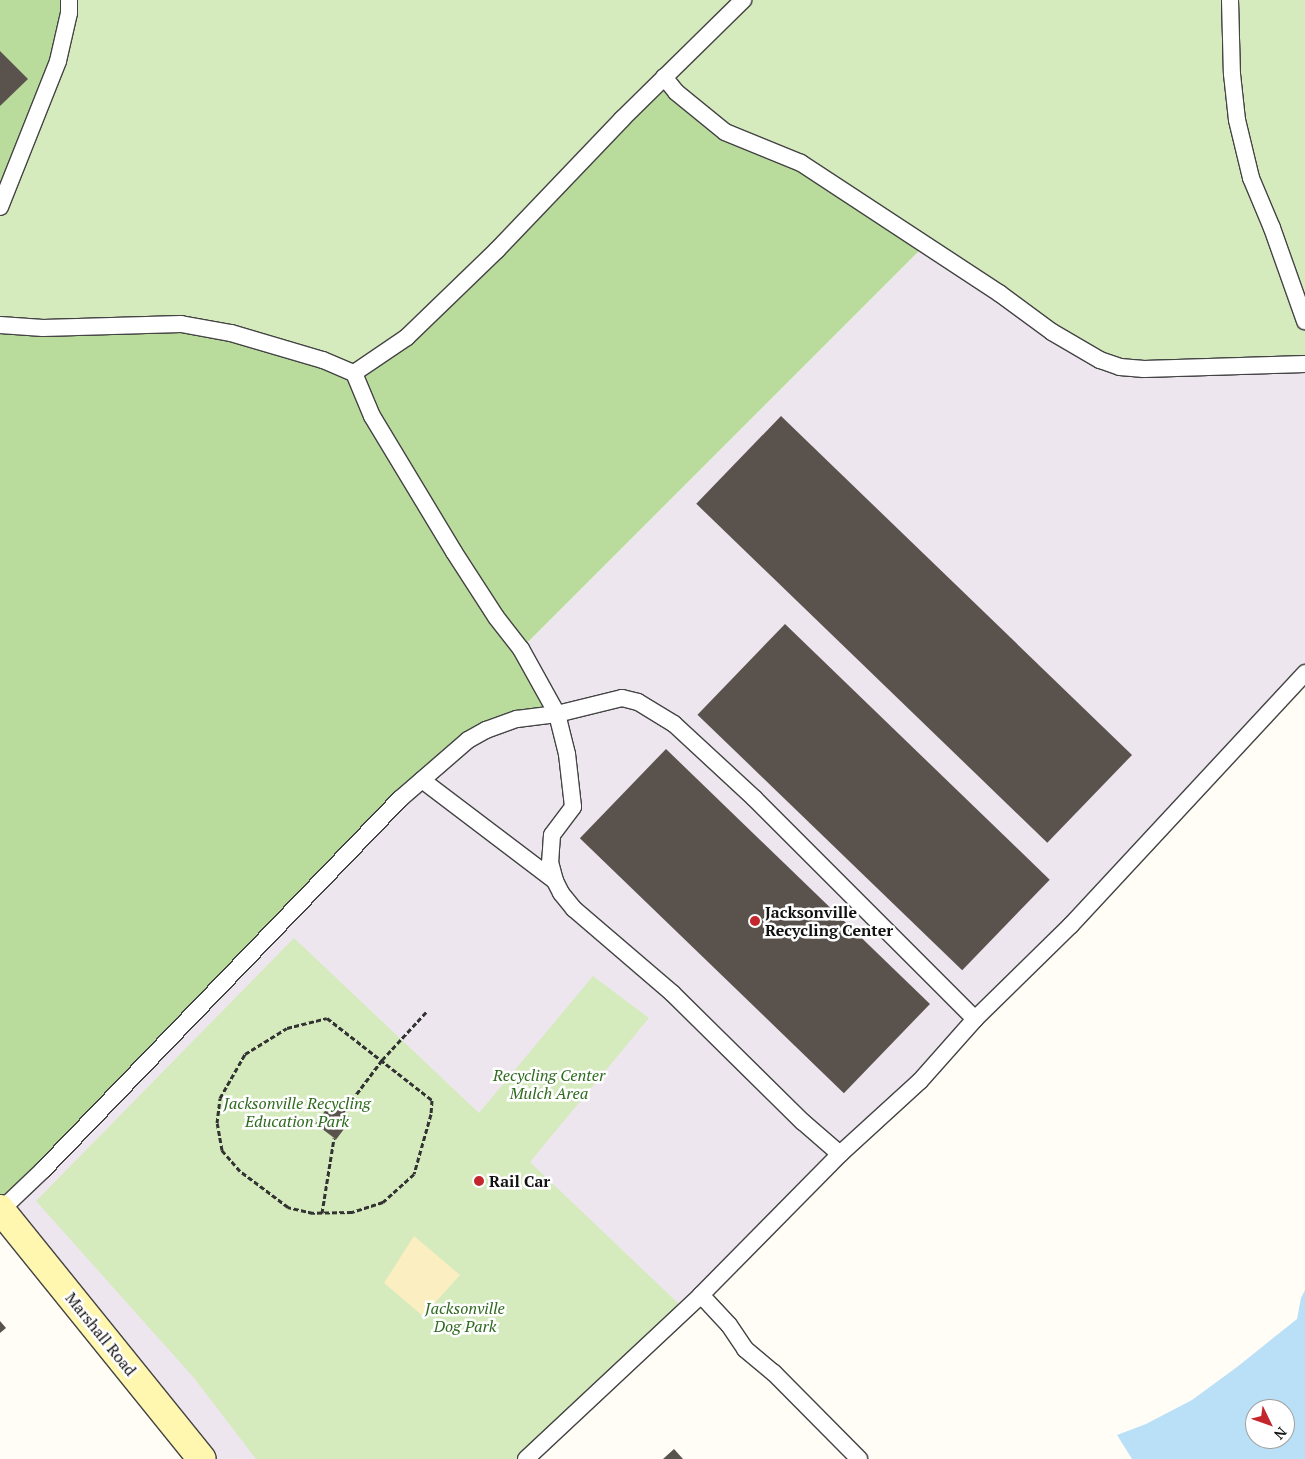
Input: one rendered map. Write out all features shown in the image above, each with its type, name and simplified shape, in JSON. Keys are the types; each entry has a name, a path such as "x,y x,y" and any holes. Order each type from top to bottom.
{"main road":[{"name":"Marshall Road","path":"0,1209 202,1459"}],"lane":[{"path":"0,207 58,61 69,13 68,0"},
{"path":"354,372 407,337 497,250 664,77 743,0"},
{"path":"1230,0 1232,74 1237,120 1251,178 1305,321"},
{"path":"664,77 676,92 726,132 801,163 999,293 1052,332 1100,360 1120,367 1144,369 1305,364"},
{"path":"0,325 43,328 181,324 231,333 323,360 354,372 372,416 454,552 496,617 521,649 557,714 567,754 573,807 552,836 550,862 555,881"},
{"path":"526,1459 701,1295 840,1154 920,1081 975,1019 1071,925 1305,673"},
{"path":"0,1209 43,1170 361,840 422,780 468,740 486,730 517,718 557,714 622,698 638,702 674,724 755,799 975,1019"},
{"path":"422,780 555,881 574,909 672,993 803,1122 840,1154"},
{"path":"701,1295 729,1325 745,1349 774,1373 859,1459"}],"path":[{"path":"343,1112 382,1060 427,1010"},
{"path":"327,1018 382,1060 432,1100 431,1114 414,1174 383,1202 352,1212 313,1213 288,1207 240,1171 222,1150 217,1123 220,1098 245,1054 287,1028 327,1018"},
{"path":"322,1213 334,1138"}],"shaded area":[{"path":"925,245 1305,364 1305,673 1071,925 526,1459 202,1459 1,1210 521,649"}],"green space":[{"path":"0,0 69,0 69,13 0,207"},
{"path":"69,0 1305,0 1305,364 1120,367 820,177 497,250 354,373 0,325 0,202"},
{"path":"664,77 708,120 801,163 925,245 521,649 557,714 468,740 0,1209 0,325 160,323 354,372 407,337"},
{"path":"294,938 479,1113 593,976 649,1018 530,1162 681,1306 520,1459 256,1459 194,1378 36,1201"}],"sand":[{"path":"414,1236 460,1275 423,1316 384,1283"}],"water":[{"path":"1305,1290 1305,1459 1132,1459 1117,1435 1146,1424 1192,1400 1297,1319 1301,1298"}],"building":[{"path":"0,51 28,79 0,106"},
{"path":"781,416 1132,755 1047,843 696,504"},
{"path":"785,624 1050,880 962,970 697,715"},
{"name":"Jacksonville Recycling Center","path":"666,749 930,1004 844,1093 580,838"},
{"path":"331,1103 352,1119 336,1139 315,1124"},
{"path":"0,1321 6,1328 0,1333"},
{"path":"674,1449 683,1459 663,1459"}],"place":[{"name":"Jacksonville Recycling Center","path":"755,921"},
{"name":"Rail Car","path":"479,1181"}],"park label":[{"name":"Recycling Center Mulch Area","path":"549,1084"},
{"name":"Jacksonville Recycling Education Park","path":"297,1112"},
{"name":"Jacksonville Dog Park","path":"465,1317"}]}
